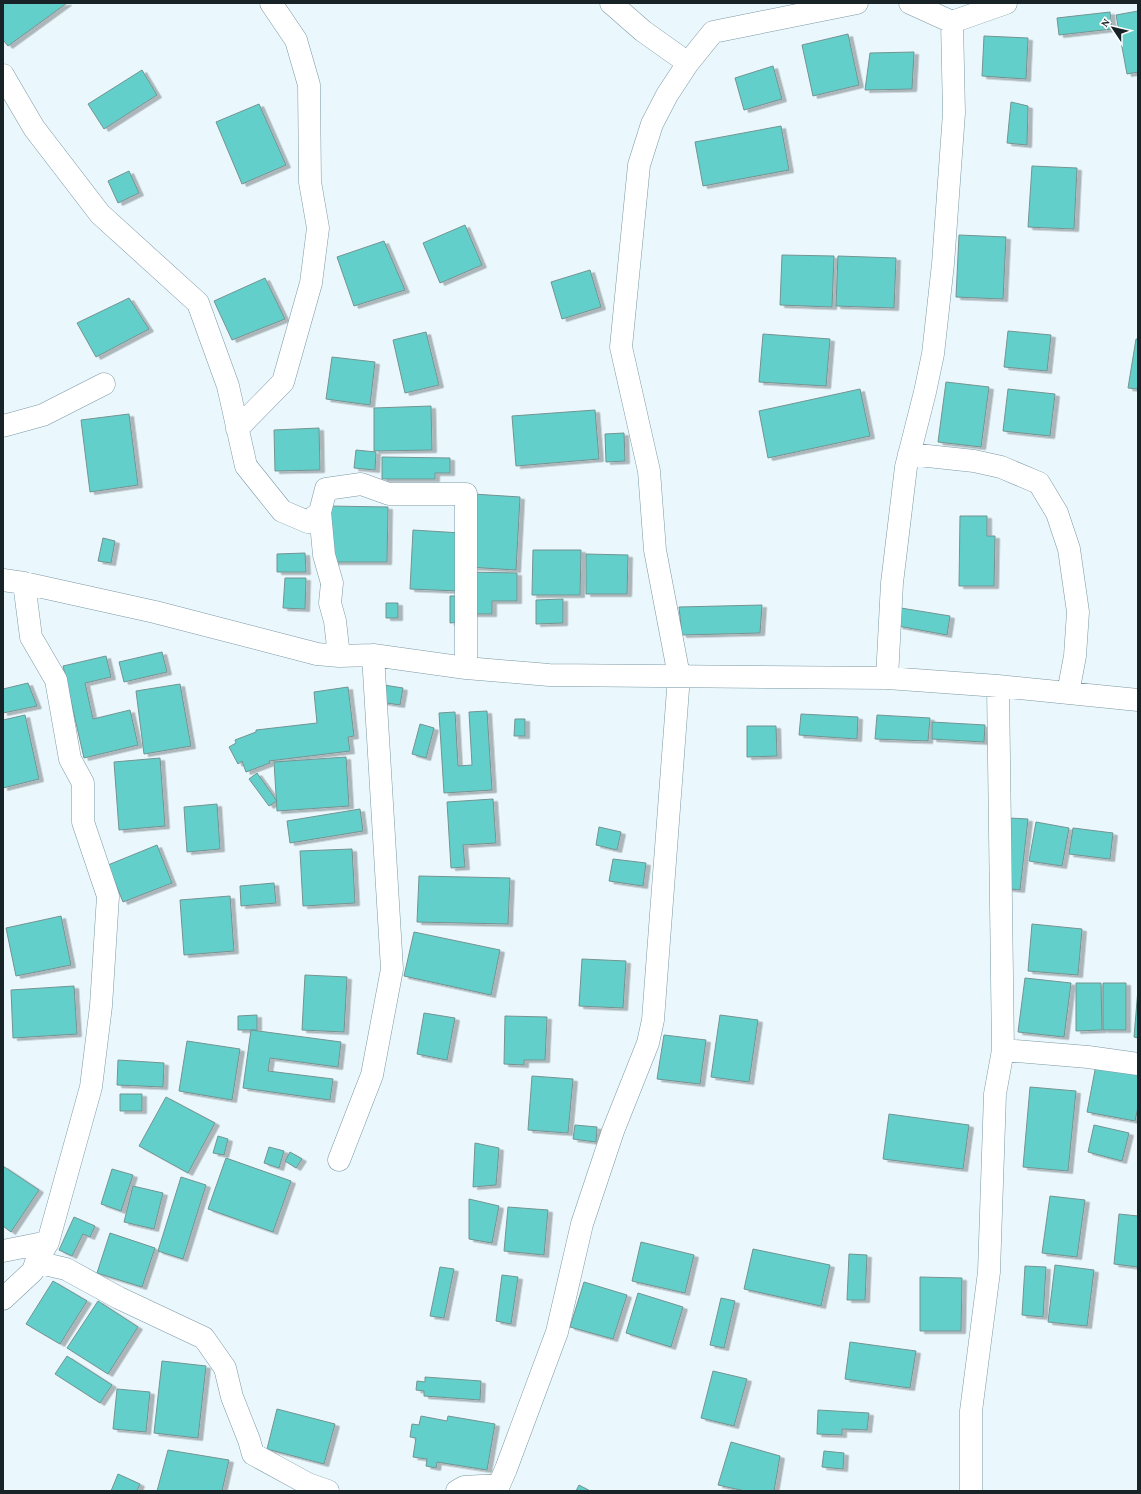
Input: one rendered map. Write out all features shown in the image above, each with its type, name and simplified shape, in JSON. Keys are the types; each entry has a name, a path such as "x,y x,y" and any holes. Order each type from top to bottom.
{"street":[{"path":"237,429 282,382 311,283 318,228 310,182 309,85 296,40 271,3"},
{"path":"611,3 643,31 688,63"},
{"path":"457,1491 464,1487 497,1488 557,1332 582,1224 613,1131 648,1043 653,1020 679,676 655,550 649,471 621,347 639,165 652,124 667,95 688,63 713,32 857,3"},
{"path":"910,3 952,22 1006,3"},
{"path":"887,678 892,583 906,467 933,354 943,264 954,113 952,22"},
{"path":"3,75 34,128 100,214 198,303 228,386 246,466 282,511 308,522 320,512"},
{"path":"3,426 44,415 104,384"},
{"path":"909,454 974,461 1001,467 1039,483 1057,513 1070,549 1078,612 1075,656 1068,693"},
{"path":"339,656 335,621 330,603 332,583 324,555 320,512 326,489 361,484 389,494 466,494 466,668"},
{"path":"3,580 24,583 155,612 317,654 339,656 373,655 466,668 549,675 887,678 998,686 1138,700"},
{"path":"3,1298 33,1271 36,1262 48,1242 91,1087 101,1006 108,896 83,822 83,783 70,759 56,680 31,637 24,583"},
{"path":"339,1160 372,1075 392,969 373,655"},
{"path":"971,1491 971,1411 989,1272 995,1094 1003,1050 998,686"},
{"path":"1003,1050 1088,1057 1138,1064"},
{"path":"3,1251 48,1242"},
{"path":"36,1262 66,1269 119,1298 204,1338 225,1368 232,1396 253,1454 308,1484 328,1491"}],"building":[{"path":"3,3 67,3 8,46 3,40"},
{"path":"1138,11 1138,72 1127,74 1116,15"},
{"path":"1110,12 1112,29 1059,35 1057,18"},
{"path":"848,34 859,85 813,96 802,45"},
{"path":"984,36 1028,38 1026,79 982,76"},
{"path":"914,52 912,89 865,90 870,53"},
{"path":"773,66 782,99 744,110 735,78"},
{"path":"142,70 157,95 104,129 88,104"},
{"path":"1011,102 1028,106 1027,145 1007,143"},
{"path":"259,104 286,165 242,184 216,122"},
{"path":"781,126 789,170 703,186 695,142"},
{"path":"1032,166 1077,168 1074,229 1028,227"},
{"path":"129,171 139,193 118,203 108,181"},
{"path":"465,225 482,265 440,283 423,243"},
{"path":"959,235 1006,237 1003,299 956,297"},
{"path":"384,241 405,290 354,306 337,257"},
{"path":"782,255 834,256 832,307 780,305"},
{"path":"838,256 896,258 894,308 836,306"},
{"path":"590,270 601,307 562,319 551,282"},
{"path":"265,278 285,319 232,340 214,301"},
{"path":"129,298 149,329 96,357 77,323"},
{"path":"1008,331 1051,335 1047,371 1004,367"},
{"path":"426,332 439,385 405,393 393,340"},
{"path":"763,334 830,339 826,386 759,382"},
{"path":"1136,339 1138,339 1138,389 1128,388"},
{"path":"332,357 375,362 370,405 326,399"},
{"path":"946,382 989,387 981,447 938,442"},
{"path":"860,389 870,436 768,458 759,411"},
{"path":"1008,389 1055,394 1050,436 1003,431"},
{"path":"431,406 432,450 374,451 374,408"},
{"path":"595,410 599,459 516,466 512,416"},
{"path":"129,414 138,485 90,492 81,420"},
{"path":"319,428 320,470 275,471 274,430"},
{"path":"624,433 625,461 606,462 605,434"},
{"path":"356,450 376,452 375,470 354,468"},
{"path":"382,457 450,458 450,473 435,473 435,479 382,479"},
{"path":"473,494 520,497 516,570 468,567"},
{"path":"329,506 388,507 387,562 328,562"},
{"path":"960,516 987,516 987,536 995,536 994,586 959,586"},
{"path":"413,530 461,533 459,591 410,589"},
{"path":"103,538 115,541 111,563 98,561"},
{"path":"533,550 581,550 580,595 532,595"},
{"path":"305,553 306,572 277,572 277,554"},
{"path":"586,554 628,555 627,594 586,594"},
{"path":"468,572 517,573 517,601 492,601 492,614 467,614"},
{"path":"285,578 306,578 305,609 283,608"},
{"path":"450,596 463,596 463,622 450,623"},
{"path":"563,599 563,623 536,624 536,600"},
{"path":"386,603 398,603 398,618 386,618"},
{"path":"762,605 760,633 682,635 679,607"},
{"path":"901,608 950,616 947,635 898,626"},
{"path":"162,652 167,672 124,682 119,662"},
{"path":"106,656 111,677 85,683 93,719 130,710 138,745 84,758 63,666"},
{"path":"28,683 37,706 3,713 3,689"},
{"path":"180,684 191,746 144,754 136,691"},
{"path":"384,685 403,688 400,705 381,702"},
{"path":"348,687 354,736 348,737 350,751 269,761 270,763 246,772 242,761 238,764 229,747 236,743 235,740 256,732 256,730 317,723 314,692"},
{"path":"487,711 492,790 444,793 439,713 455,712 458,766 472,765 469,712"},
{"path":"801,714 858,717 857,739 799,735"},
{"path":"25,715 39,779 3,788 3,720"},
{"path":"877,715 930,718 928,741 875,739"},
{"path":"515,719 525,719 525,736 514,736"},
{"path":"932,722 985,725 984,742 932,739"},
{"path":"420,724 434,728 426,758 412,754"},
{"path":"747,726 776,726 777,756 747,757"},
{"path":"346,757 349,806 277,811 274,762"},
{"path":"160,758 165,826 119,830 114,762"},
{"path":"257,773 277,801 269,806 249,779"},
{"path":"493,799 496,843 463,845 465,867 451,868 447,802"},
{"path":"217,804 220,849 187,852 184,807"},
{"path":"360,809 363,831 290,843 287,821"},
{"path":"1009,818 1028,819 1020,890 1002,888"},
{"path":"1036,822 1069,828 1062,866 1029,861"},
{"path":"599,827 621,832 617,850 596,845"},
{"path":"1073,828 1113,833 1110,859 1069,854"},
{"path":"157,845 172,883 123,902 108,865"},
{"path":"352,849 355,903 303,906 300,851"},
{"path":"613,859 646,863 643,886 609,881"},
{"path":"419,876 510,878 508,924 417,922"},
{"path":"274,883 276,903 241,906 240,886"},
{"path":"230,896 234,951 184,955 180,900"},
{"path":"61,916 71,965 16,976 6,928"},
{"path":"1032,924 1082,929 1078,975 1028,971"},
{"path":"414,932 500,950 491,995 404,976"},
{"path":"582,959 626,961 623,1008 579,1006"},
{"path":"305,975 347,977 344,1032 302,1030"},
{"path":"1025,978 1071,983 1064,1037 1018,1032"},
{"path":"1076,983 1101,983 1102,1030 1076,1031"},
{"path":"1103,983 1126,983 1126,1030 1103,1030"},
{"path":"74,986 77,1034 13,1038 11,990"},
{"path":"1138,989 1138,1038 1134,1037"},
{"path":"424,1013 455,1018 447,1060 417,1054"},
{"path":"257,1015 257,1030 238,1030 238,1016"},
{"path":"720,1015 758,1020 749,1082 711,1077"},
{"path":"505,1016 547,1017 545,1060 524,1060 524,1065 504,1064"},
{"path":"251,1030 341,1042 338,1067 270,1058 268,1071 333,1079 330,1100 243,1088"},
{"path":"664,1035 706,1040 700,1084 657,1079"},
{"path":"187,1041 240,1049 232,1100 179,1091"},
{"path":"118,1060 164,1063 163,1087 117,1085"},
{"path":"1096,1065 1138,1072 1138,1107 1135,1121 1087,1112"},
{"path":"532,1076 573,1079 568,1133 528,1130"},
{"path":"1030,1087 1076,1091 1068,1171 1023,1167"},
{"path":"120,1094 142,1094 142,1111 120,1111"},
{"path":"166,1097 215,1123 188,1173 139,1146"},
{"path":"889,1114 969,1125 963,1169 883,1159"},
{"path":"575,1125 597,1127 596,1142 573,1139"},
{"path":"1094,1125 1129,1133 1122,1161 1088,1152"},
{"path":"218,1136 228,1139 224,1155 213,1153"},
{"path":"475,1143 499,1148 496,1185 473,1187"},
{"path":"269,1147 284,1151 279,1168 264,1163"},
{"path":"290,1152 302,1159 296,1168 285,1161"},
{"path":"226,1158 291,1181 273,1232 208,1209"},
{"path":"3,1166 39,1190 11,1232 3,1226"},
{"path":"112,1169 133,1175 121,1211 101,1204"},
{"path":"181,1177 206,1185 183,1259 158,1251"},
{"path":"133,1186 163,1193 154,1229 124,1222"},
{"path":"1050,1196 1085,1200 1077,1257 1042,1253"},
{"path":"469,1199 499,1206 492,1243 469,1239"},
{"path":"508,1207 548,1210 544,1255 504,1251"},
{"path":"1119,1214 1138,1216 1138,1267 1114,1264"},
{"path":"74,1217 95,1226 90,1237 83,1234 72,1256 59,1250"},
{"path":"110,1233 155,1248 142,1287 97,1273"},
{"path":"641,1242 694,1255 685,1293 632,1281"},
{"path":"753,1249 830,1265 821,1306 744,1289"},
{"path":"849,1254 867,1255 865,1300 847,1300"},
{"path":"1055,1265 1094,1270 1087,1326 1048,1322"},
{"path":"1025,1266 1046,1267 1043,1317 1022,1315"},
{"path":"440,1267 454,1269 444,1318 430,1316"},
{"path":"502,1275 518,1277 511,1324 496,1321"},
{"path":"920,1277 962,1278 961,1331 920,1331"},
{"path":"53,1281 87,1301 60,1344 26,1324"},
{"path":"584,1282 627,1295 613,1339 570,1327"},
{"path":"638,1293 683,1307 671,1347 626,1333"},
{"path":"721,1298 735,1301 724,1348 710,1345"},
{"path":"98,1301 138,1327 108,1374 67,1348"},
{"path":"850,1342 916,1351 910,1388 845,1379"},
{"path":"67,1356 112,1385 100,1403 55,1374"},
{"path":"162,1361 206,1366 198,1438 154,1433"},
{"path":"713,1371 747,1379 734,1426 701,1418"},
{"path":"425,1377 481,1381 480,1400 424,1396 424,1391 416,1390 417,1381 425,1382"},
{"path":"117,1389 150,1392 146,1432 113,1429"},
{"path":"277,1409 335,1424 324,1464 267,1449"},
{"path":"818,1410 869,1413 867,1430 842,1429 842,1435 817,1434"},
{"path":"421,1416 447,1421 448,1416 495,1424 487,1470 437,1462 436,1468 426,1466 427,1459 413,1457 416,1438 410,1437 412,1424 419,1425"},
{"path":"731,1442 780,1456 774,1491 745,1491 718,1485"},
{"path":"168,1450 229,1460 222,1491 157,1491"},
{"path":"824,1451 844,1453 843,1469 822,1467"},
{"path":"118,1474 140,1484 137,1491 111,1491"},
{"path":"579,1485 590,1491 576,1491"}]}
